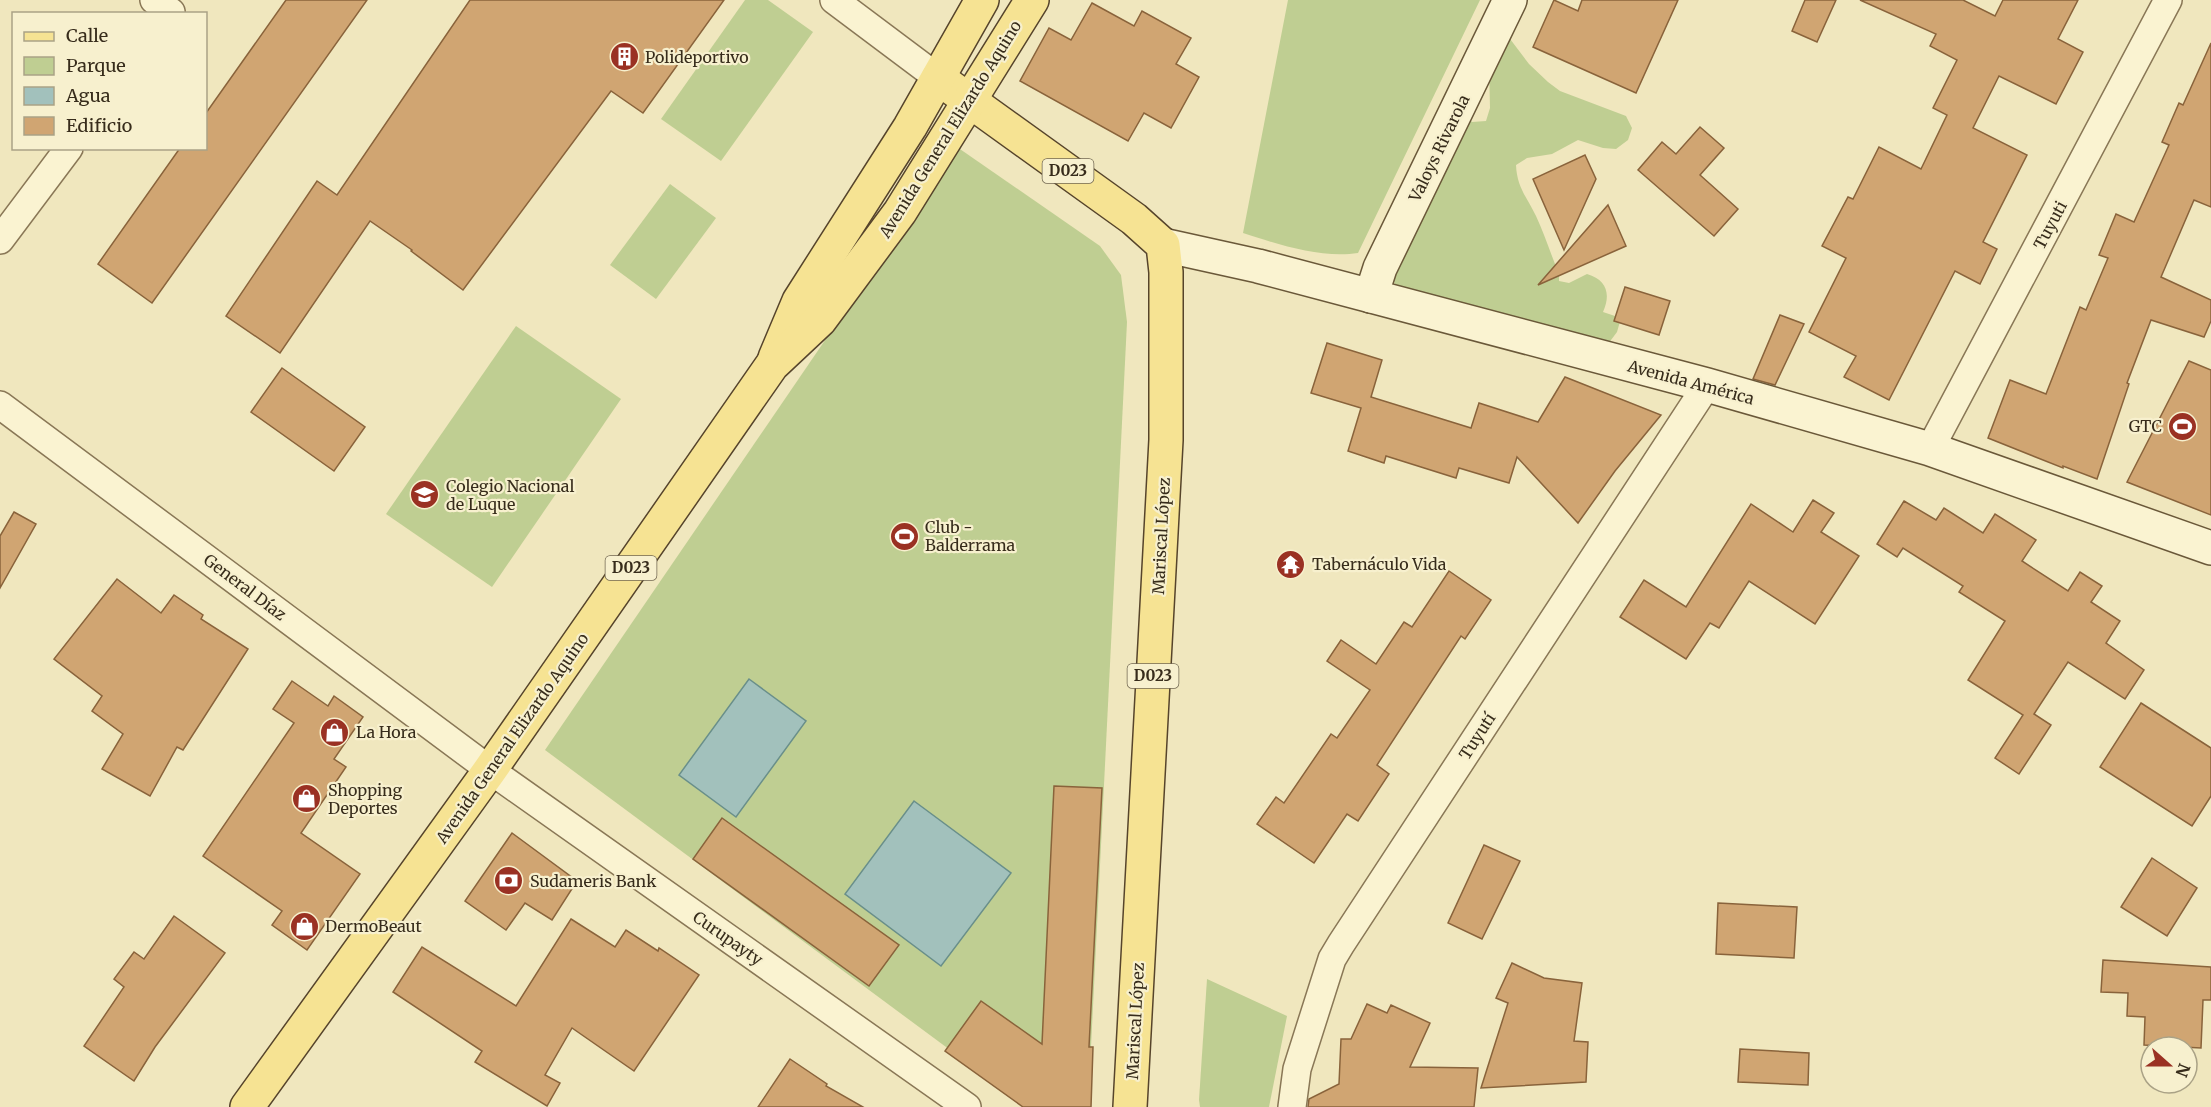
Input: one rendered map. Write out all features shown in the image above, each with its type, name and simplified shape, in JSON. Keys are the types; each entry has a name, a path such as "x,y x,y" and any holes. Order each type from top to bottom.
{"main road":[{"name":"Avenida General Elizardo Aquino","path":"247,1107 490,770 772,365 799,301 903,137 982,0"},
{"name":"Avenida General Elizardo Aquino","path":"772,365 806,335 827,311 900,212 1032,0"},
{"name":"Valoys Rivarola","path":"1371,296 1380,268 1510,0"},
{"name":"D023","path":"938,78 1134,219 1163,245"},
{"name":"Avenida América","path":"1163,245 1222,257 1707,385 1930,449 2211,548"},
{"name":"Mariscal López","path":"1130,1107 1166,440 1166,272 1163,245"}],"street":[{"path":"834,0 938,78"},
{"name":"Tuyuti","path":"1930,449 2168,0"},
{"path":"0,240 68,150"},
{"name":"Tuyutí","path":"1292,1107 1298,1069 1336,951 1707,385"},
{"name":"General Díaz","path":"0,405 490,770"},
{"name":"Curupayty","path":"490,770 967,1107"}],"green space":[{"path":"745,0 768,0 813,32 721,161 661,119"},
{"path":"1288,0 1480,0 1358,253 1315,252 1285,246 1243,233"},
{"path":"1504,31 1529,64 1548,82 1560,91 1626,116 1632,128 1628,140 1616,149 1603,148 1578,140 1552,154 1527,158 1516,165 1520,186 1542,230 1559,274 1559,281 1569,283 1587,274 1599,280 1606,288 1607,299 1603,312 1621,318 1617,332 1608,344 1398,295 1394,281 1394,267 1428,207 1426,180 1464,112 1472,122 1486,121 1490,108 1489,66"},
{"name":"Club - Balderrama","path":"957,147 1100,246 1121,275 1127,322 1088,1107 1027,1107 545,750"},
{"path":"670,184 716,218 656,299 610,265"},
{"path":"516,326 621,399 492,587 386,514"},
{"path":"1207,979 1287,1016 1269,1107 1200,1107"}],"water":[{"path":"749,679 806,721 736,817 679,775"},
{"path":"914,801 1011,873 941,966 845,894"}],"building":[{"path":"286,0 367,0 152,303 98,264 179,150 207,150 207,112"},
{"path":"470,0 724,0 643,113 611,91 463,290 370,221 280,353 226,316 317,181 337,195"},
{"path":"1554,0 1578,11 1582,0 1678,0 1636,93 1533,47"},
{"path":"1805,0 1836,0 1817,42 1792,31"},
{"path":"1860,0 1963,0 1995,16 2003,0 2078,0 2058,39 2083,52 2056,104 1999,76 1973,128 2027,155 1983,242 1997,249 1980,284 1955,271 1889,400 1844,377 1856,356 1809,332 1846,258 1822,246 1848,197 1853,199 1879,147 1921,169 1947,115 1933,108 1957,60 1930,46 1936,34"},
{"path":"1092,3 1134,26 1142,11 1191,38 1176,64 1199,77 1171,128 1144,113 1128,141 1020,81 1049,28 1071,40"},
{"path":"2211,43 2211,207 2194,200 2161,277 2211,300 2211,321 2204,337 2151,320 2127,383 2129,384 2097,479 1988,438 2010,380 2046,394 2080,307 2086,310 2108,258 2099,255 2116,214 2134,222 2169,145 2162,142 2179,103 2183,105"},
{"path":"1700,127 1724,148 1700,175 1738,209 1714,236 1638,170 1662,142 1676,154"},
{"path":"1585,155 1596,179 1564,250 1533,179"},
{"path":"1608,205 1626,246 1538,285"},
{"path":"1625,287 1670,301 1659,335 1614,321"},
{"path":"1780,315 1804,324 1775,385 1753,379"},
{"path":"1327,343 1382,360 1371,397 1471,428 1479,403 1538,422 1565,377 1661,415 1615,471 1578,523 1517,457 1509,483 1459,468 1456,478 1386,456 1384,463 1348,451 1361,408 1311,393"},
{"name":"GTC","path":"2189,361 2211,370 2211,515 2127,482"},
{"path":"282,368 365,427 334,471 251,412"},
{"path":"1813,500 1834,513 1821,532 1859,556 1815,624 1749,581 1719,628 1710,623 1686,659 1620,617 1644,580 1686,607 1751,504 1793,532"},
{"path":"1904,501 1936,520 1944,508 1983,533 1995,514 2036,540 2022,561 2068,591 2080,572 2102,586 2091,602 2120,621 2106,643 2144,670 2125,699 2068,662 2034,714 2051,725 2019,774 1995,758 2023,715 1968,680 2005,621 1959,592 1963,586 1903,548 1897,557 1877,544"},
{"path":"14,512 36,524 0,588 0,536"},
{"path":"1449,571 1491,600 1465,639 1461,636 1377,765 1389,774 1358,821 1347,814 1314,863 1257,824 1276,797 1284,803 1331,734 1337,738 1370,690 1327,661 1341,640 1376,664 1404,622 1412,627"},
{"path":"117,579 161,613 174,595 203,615 201,619 248,649 183,750 177,747 150,796 102,769 123,734 92,711 102,696 54,659"},
{"path":"292,681 328,706 334,696 363,717 334,759 346,767 301,833 360,874 307,950 272,925 282,911 203,856 294,723 273,709"},
{"path":"2141,703 2211,748 2211,796 2192,826 2100,767"},
{"path":"1054,786 1102,788 1089,1047 1093,1047 1091,1107 1023,1107 945,1051 981,1001 1042,1044"},
{"path":"722,818 899,945 869,986 693,859"},
{"name":"Sudameris Bank","path":"512,833 577,881 552,920 525,903 506,930 465,901"},
{"path":"1484,845 1520,861 1482,939 1448,923"},
{"path":"2152,858 2197,888 2167,936 2121,907"},
{"path":"1718,903 1797,907 1794,958 1716,954"},
{"path":"174,916 225,953 155,1047 134,1081 84,1046 124,987 114,979 134,952 144,959"},
{"path":"571,919 615,947 626,930 658,951 659,948 699,975 634,1071 572,1028 545,1075 560,1083 547,1106 475,1062 482,1051 393,992 422,947 516,1006"},
{"path":"2103,960 2211,967 2211,1000 2203,1000 2201,1048 2199,1048 2199,1035 2144,1035 2145,1017 2127,1016 2128,993 2101,992"},
{"path":"1512,963 1544,978 1582,983 1574,1041 1588,1042 1586,1082 1481,1088 1508,1003 1496,998"},
{"path":"1367,1004 1387,1013 1391,1005 1430,1023 1410,1067 1478,1068 1474,1107 1308,1107 1309,1099 1339,1084 1341,1039 1351,1039"},
{"path":"1740,1049 1809,1053 1808,1085 1738,1082"},
{"path":"790,1059 827,1084 826,1086 863,1107 758,1107"}],"place":[{"name":"Polideportivo","path":"624,57"},
{"name":"GTC","path":"2183,426"},
{"name":"Colegio Nacional de Luque","path":"425,495"},
{"name":"Club - Balderrama","path":"904,536"},
{"name":"Tabernáculo Vida","path":"1291,564"},
{"name":"La Hora","path":"335,732"},
{"name":"Shopping Deportes","path":"307,799"},
{"name":"Sudameris Bank","path":"509,881"},
{"name":"DermoBeaut","path":"304,926"}]}
